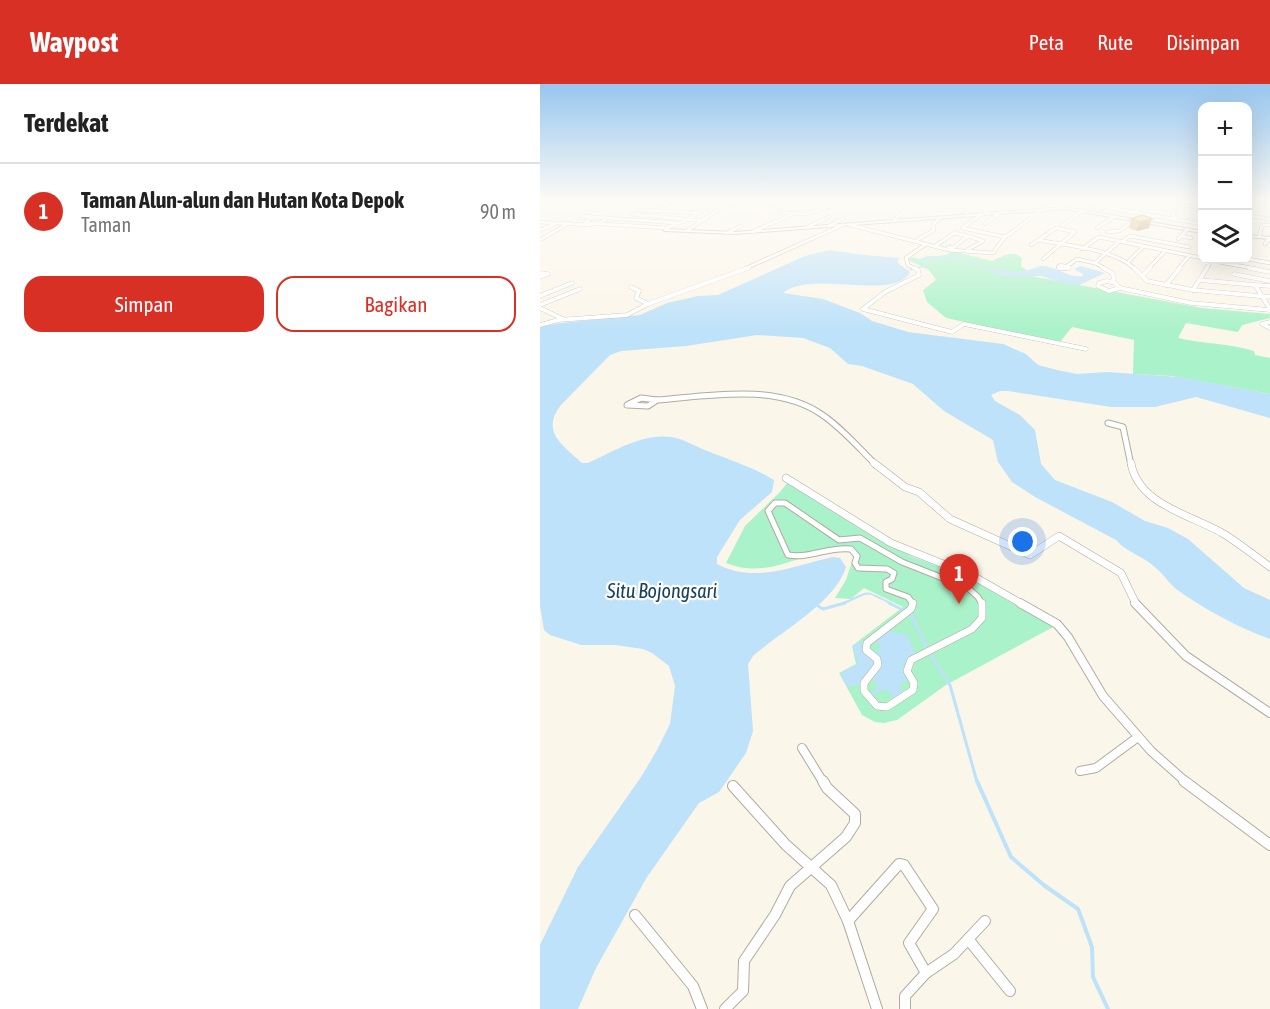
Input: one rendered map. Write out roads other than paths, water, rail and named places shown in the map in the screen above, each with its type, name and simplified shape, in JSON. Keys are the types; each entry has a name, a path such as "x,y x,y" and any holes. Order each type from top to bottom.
{"street":[{"path":"540,325 558,320 627,315 648,304 743,270 800,244"},
{"path":"926,244 906,258 908,265 916,269 919,275 885,292 863,309 952,332 964,324 1086,349"},
{"path":"928,244 969,250 978,244"},
{"path":"952,248 957,244"},
{"path":"936,245 962,252 993,253 1000,244"},
{"path":"1043,259 1061,244"},
{"path":"1062,244 1106,254 1128,262 1143,275 1145,280 1193,290 1270,297"},
{"path":"1082,249 1088,244"},
{"path":"1095,263 1117,244"},
{"path":"1133,244 1198,257"},
{"path":"1143,275 1166,244"},
{"path":"1173,244 1189,247"},
{"path":"1128,262 1144,246"},
{"path":"1166,285 1189,255"},
{"path":"1067,266 1077,260 1095,263 1112,273 1114,278 1112,282"},
{"path":"1252,260 1270,263"},
{"path":"1193,290 1208,264"},
{"path":"1229,264 1270,272"},
{"path":"1230,283 1238,266"},
{"path":"1234,274 1270,281"},
{"path":"1199,280 1270,286"},
{"path":"1120,288 1112,282 1099,283 1098,286 1109,291 1120,288 1191,303 1270,310"},
{"path":"540,296 572,283"},
{"path":"1255,285 1270,310"},
{"path":"631,287 639,291 636,298 648,304"},
{"path":"540,307 580,289"},
{"path":"540,307 565,320"},
{"path":"540,313 558,320"},
{"path":"1270,322 1262,324 1270,328"},
{"path":"657,400 651,397 635,399 627,405 648,406 657,400 740,394 778,397 811,408 822,414 887,475 905,487 919,492 950,519 1030,555 1059,536 1114,567 1121,573 1136,604 1186,656 1270,713"},
{"path":"1108,423 1123,427 1128,438 1135,480 1144,489 1159,500 1225,535 1270,567"},
{"path":"786,478 891,543 973,576 1057,624 1068,637 1103,696 1138,737 1172,771 1270,845"},
{"path":"776,503 785,503 839,540 860,538 902,562 977,594 984,610 979,624 924,653 908,663 907,671 914,683 913,690 887,707 882,708 873,703 863,686 876,669 878,662 866,650 867,643 911,609 913,603 908,597 886,589 886,582 894,573 887,569 858,568 855,563 857,556 851,549 840,547 798,556 788,555 768,511 769,507 776,503"},
{"path":"1080,771 1096,768 1138,737"},
{"path":"725,1009 744,988 744,961 780,907 790,886 795,879 810,869 846,837 856,816 826,788 802,748"},
{"path":"733,786 810,869 831,885 848,921 877,1009"},
{"path":"848,921 898,864 904,865 933,909 909,943 926,973"},
{"path":"635,915 693,986 702,1009"},
{"path":"905,1009 905,996 926,973 945,961 985,921"},
{"path":"968,939 1011,991"}],"water":[{"name":"Situ Bojongsari","path":"829,250 900,258 897,261 899,264 910,272 901,281 888,285 813,284 796,286 783,293 823,299 860,313 872,321 908,332 1003,344 1026,354 1038,365 1057,370 1077,374 1107,372 1179,377 1270,394 1270,418 1196,397 1155,407 1111,407 1008,391 1000,391 991,395 995,401 1020,415 1035,430 1041,464 1055,480 1112,502 1145,521 1168,528 1188,539 1244,588 1270,600 1270,639 1198,604 1176,589 1160,571 1116,540 1035,497 1012,482 998,462 993,440 944,411 913,384 862,366 848,364 830,348 803,338 757,335 686,346 621,351 610,355 561,405 555,415 553,430 556,437 582,463 588,463 620,448 653,437 676,438 685,441 774,480 772,492 740,520 717,557 717,564 745,573 760,573 832,557 840,558 846,567 840,580 819,604 753,656 748,664 753,731 746,753 719,792 699,803 647,877 596,968 578,1009 540,1009 540,945 578,867 641,777 657,750 670,724 675,686 669,666 643,649 615,645 581,645 550,635 544,630 540,606 540,327 640,315 667,303 698,296 718,295 805,256"},
{"path":"1040,266 1051,267 1076,276 1083,274 1074,269 1081,266 1105,273 1079,285 1069,285 1041,276 1011,277 990,272 998,269 1019,273"},
{"path":"888,629 898,634 906,633 916,654 908,658 903,667 907,681 903,681 899,687 902,691 907,691 891,702 893,696 888,690 877,692 873,698 868,692 873,692 878,686 874,680 847,687 841,675 843,671 858,664 853,647 861,641 864,642 862,650 867,656 879,650 878,643 872,642"}],"waterway":[{"path":"909,270 926,266 924,261 942,257 968,261 993,271"},
{"path":"841,604 866,594 874,595 892,604"},
{"path":"818,606 823,609 845,603"},
{"path":"889,603 911,614 927,648 950,685 977,782"},
{"path":"977,781 1011,857 1045,886 1078,909 1092,947 1093,977 1108,1009"}],"place":[{"name":"Taman Alun-alun dan Hutan Kota Depok","path":"959,604"}]}
